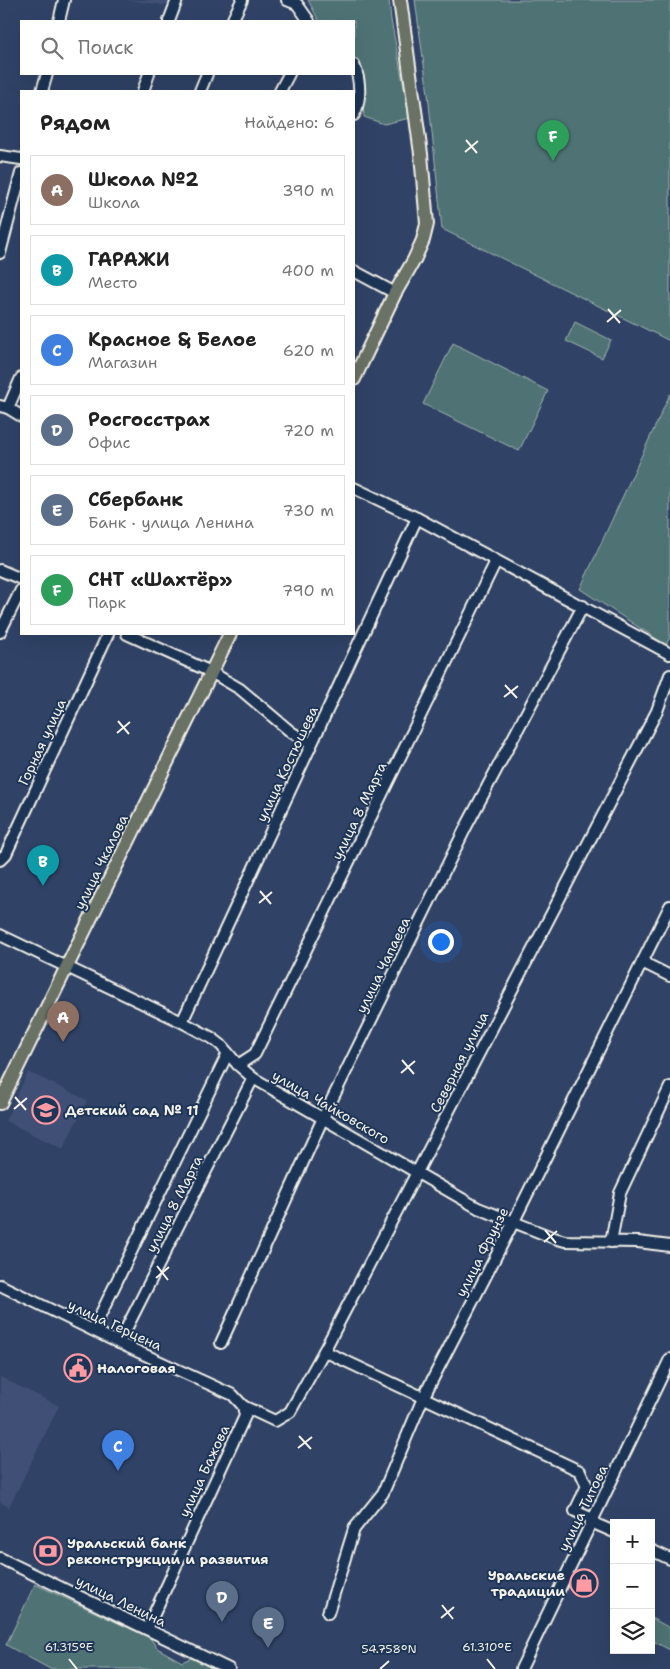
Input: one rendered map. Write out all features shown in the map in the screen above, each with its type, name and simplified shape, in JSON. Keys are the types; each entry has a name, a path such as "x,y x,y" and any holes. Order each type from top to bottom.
{"main road":[{"path":"355,377 423,240 427,224 421,154 400,0"},
{"name":"улица Чкалова","path":"0,1103 230,635"}],"street":[{"path":"59,20 64,0"},
{"path":"169,20 177,0"},
{"path":"232,20 242,0"},
{"path":"287,0 296,4 308,20"},
{"path":"355,67 358,74 360,94 356,112"},
{"path":"42,90 47,75"},
{"path":"143,90 149,75"},
{"path":"200,90 207,75"},
{"path":"281,90 288,75"},
{"path":"0,156 20,159"},
{"path":"0,253 20,177"},
{"path":"355,272 395,293"},
{"path":"20,380 4,407 20,415"},
{"path":"355,488 417,518 670,654"},
{"name":"улица Костюшева","path":"182,1022 417,518"},
{"name":"улица 8 Марта","path":"238,1065 255,1054 496,562"},
{"path":"0,570 20,579"},
{"path":"0,632 20,592"},
{"name":"улица Чапаева","path":"221,1343 323,1118 466,827 583,606"},
{"name":"Горная улица","path":"0,860 6,854 108,635"},
{"path":"129,635 211,672 240,689 292,732 311,744"},
{"name":"Северная улица","path":"243,1406 275,1421 290,1412 324,1351 652,720 670,675"},
{"name":"улица Фрунзе","path":"328,1613 354,1529 383,1493 423,1398 513,1223 670,906"},
{"name":"улица Чайковского","path":"0,935 212,1038 253,1078 478,1208 513,1223 565,1241 638,1242 670,1246"},
{"path":"642,962 670,976"},
{"path":"93,1330 228,1053"},
{"name":"улица 8 Марта","path":"119,1343 253,1078"},
{"path":"611,1242 620,1193 670,1087"},
{"name":"улица Герцена","path":"0,1285 119,1343 233,1395 243,1406"},
{"path":"324,1351 580,1471 587,1486 575,1511 610,1530"},
{"name":"улица Титова","path":"521,1669 670,1359"},
{"name":"улица Бажова","path":"147,1629 245,1416 243,1406"},
{"path":"655,1552 670,1559"},
{"name":"улица Ленина","path":"0,1558 229,1669"}],"shaded area":[{"path":"127,0 176,0 164,5"},
{"name":"Детский сад № 11","path":"28,1072 87,1100 63,1149 5,1121"},
{"path":"0,1377 59,1406 9,1507 0,1502"}],"green space":[{"path":"308,0 389,0 391,20 410,118 384,124 364,117 360,67 355,60 355,20 318,20"},
{"path":"415,0 670,0 670,341 442,229 428,94"},
{"path":"575,322 611,340 602,358 566,341"},
{"path":"453,343 548,391 519,451 423,404"},
{"path":"670,394 670,637 666,645 580,589"},
{"path":"35,1584 150,1638 157,1648 182,1662 191,1658 214,1669 50,1669 6,1645"},
{"path":"655,1620 670,1628 670,1650 655,1642"}],"place":[{"name":"СНТ «Шахтёр»","path":"553,161"},
{"name":"ГАРАЖИ","path":"43,886"},
{"name":"Школа №2","path":"63,1042"},
{"name":"Детский сад № 11","path":"46,1110"},
{"name":"Налоговая","path":"78,1368"},
{"name":"Красное & Белое","path":"118,1471"},
{"name":"Уральский банк реконструкции и развития","path":"48,1551"},
{"name":"Уральские традиции","path":"584,1583"},
{"name":"Росгосстрах","path":"222,1622"},
{"name":"Сбербанк","path":"268,1648"}]}
